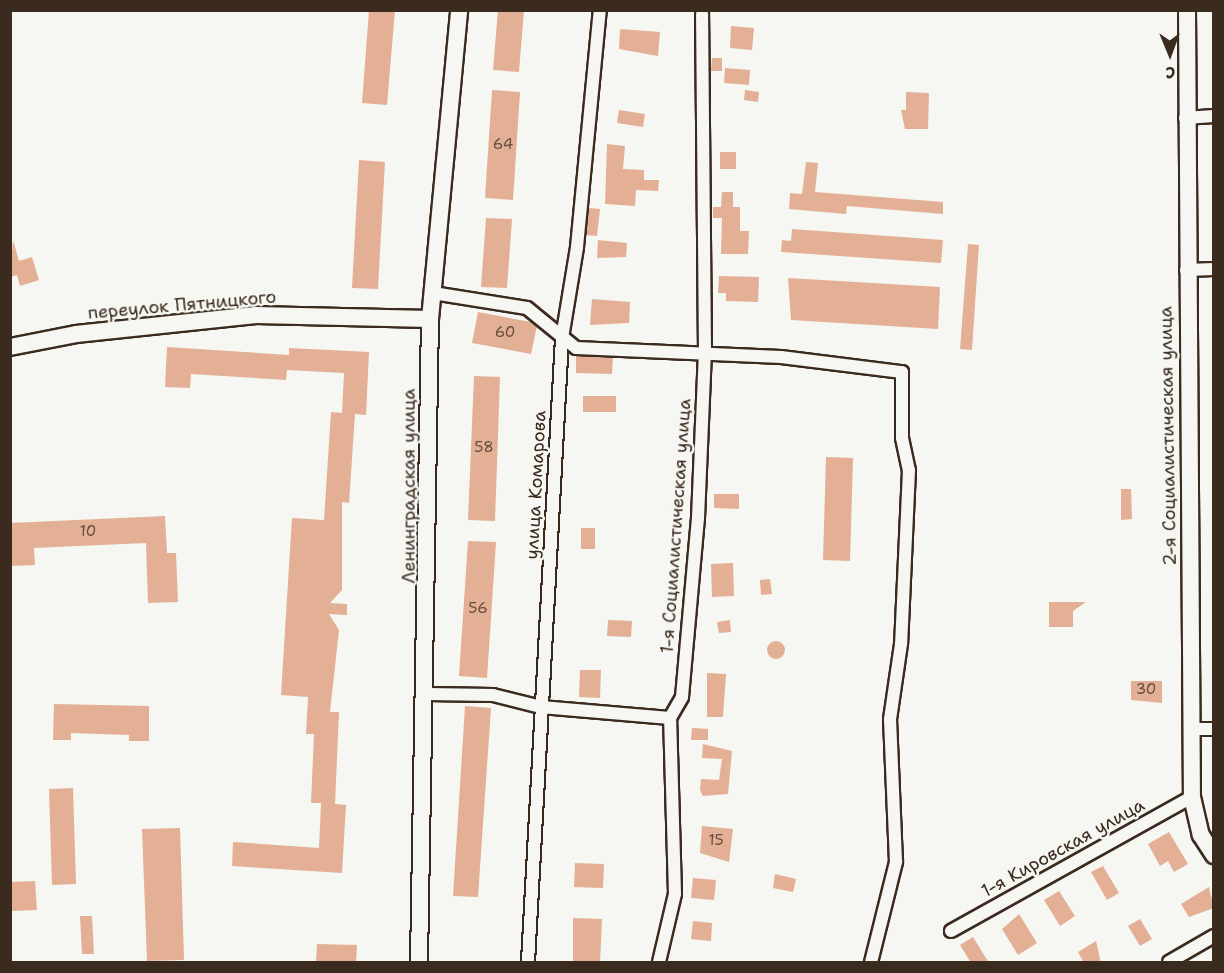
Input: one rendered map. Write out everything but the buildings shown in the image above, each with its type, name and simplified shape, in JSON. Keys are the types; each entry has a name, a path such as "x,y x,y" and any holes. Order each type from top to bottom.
{"street":[{"name":"Ленинградская улица","path":"419,963 427,694 430,319 459,10"},
{"name":"улица Комарова","path":"528,963 562,338 577,247 600,10"},
{"name":"2-я Социалистическая улица","path":"1187,10 1185,118 1192,796 1200,835 1214,855"},
{"name":"1-я Социалистическая улица","path":"659,963 675,894 670,718 682,697 705,352 702,14"},
{"path":"1185,118 1214,116"},
{"path":"1186,270 1214,269"},
{"path":"433,293 527,308 576,348 705,352 888,366 905,378 902,438 909,470 901,644 890,719 896,862 871,962"},
{"name":"переулок Пятницкого","path":"10,347 76,334 256,315 430,319"},
{"path":"427,694 493,695 541,707 670,718"},
{"path":"1191,729 1214,729"},
{"name":"1-я Кировская улица","path":"951,931 1192,796"},
{"path":"1169,963 1214,936"}]}
